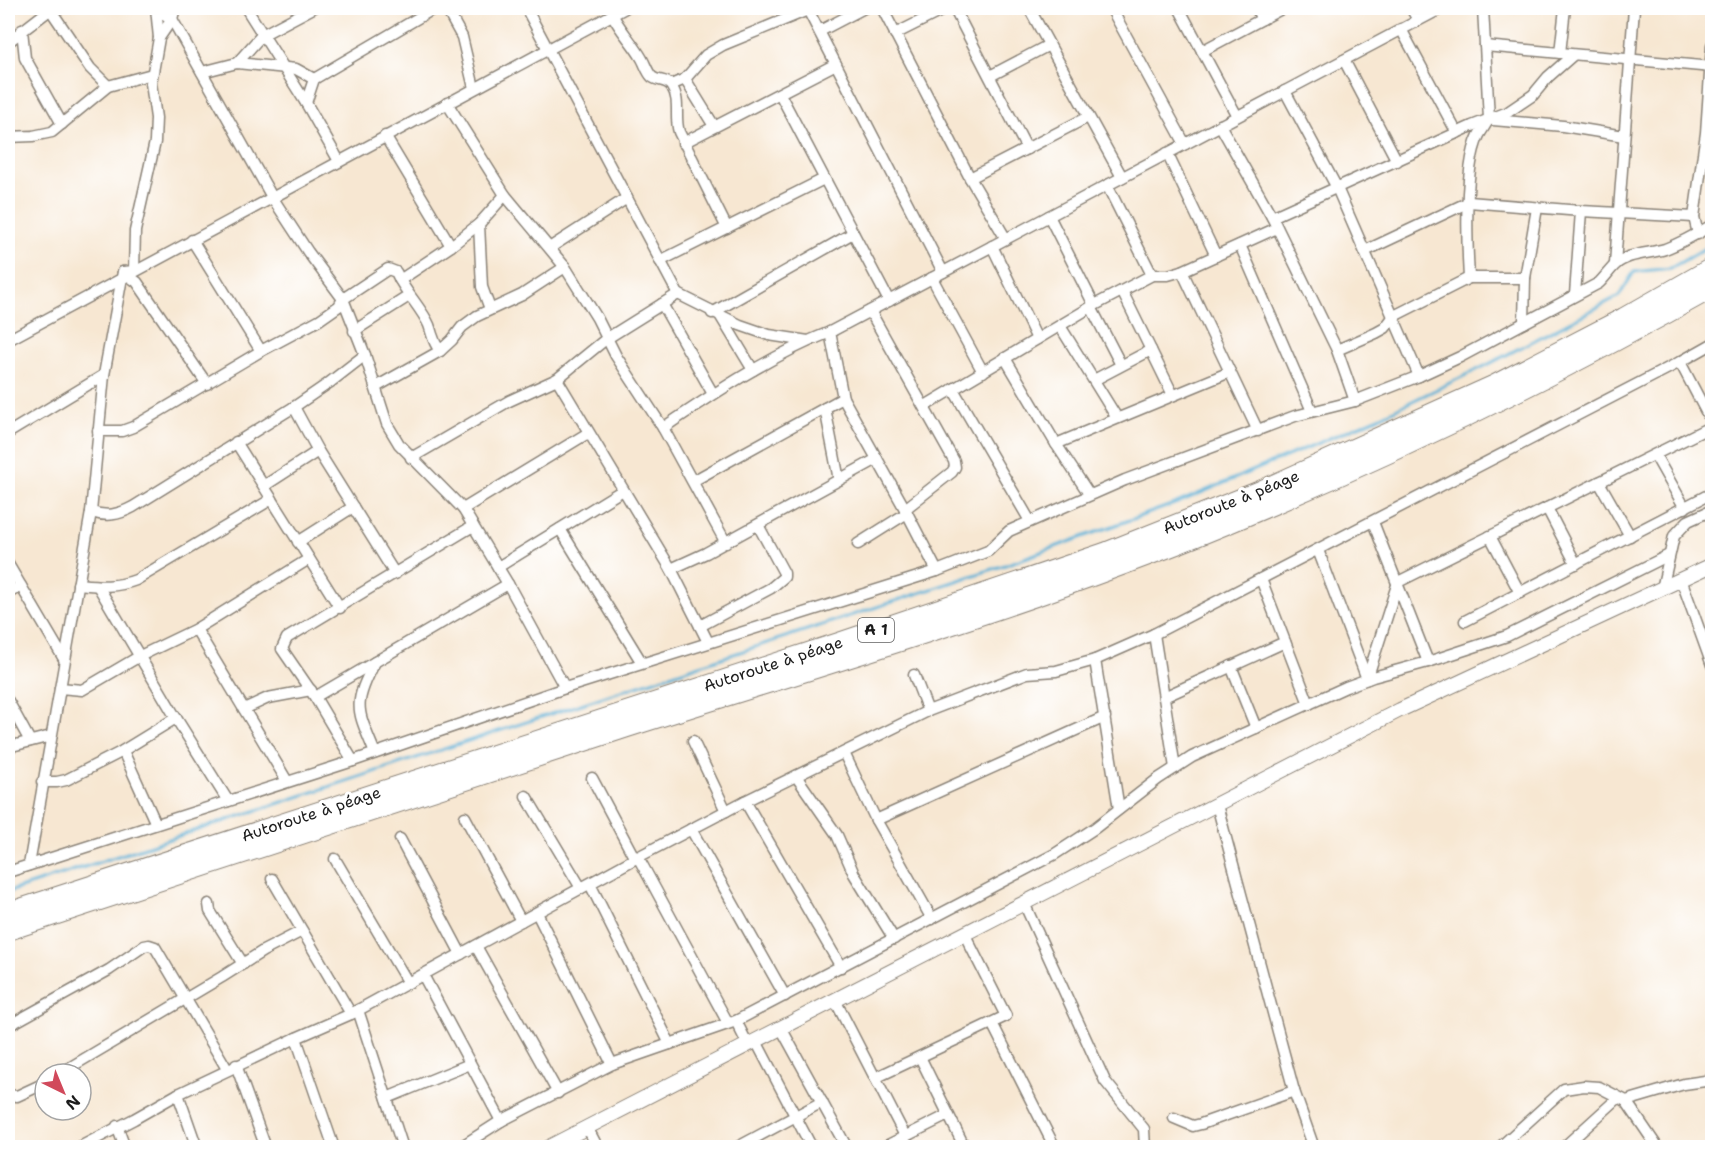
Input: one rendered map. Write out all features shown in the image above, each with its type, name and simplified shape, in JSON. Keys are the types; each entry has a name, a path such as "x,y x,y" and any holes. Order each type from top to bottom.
{"highway":[{"name":"Autoroute à péage","path":"8,913 839,643 1105,552 1258,492 1495,385 1624,318 1713,268"},
{"name":"A 1","path":"8,930 936,628 1158,551 1370,463 1638,330 1713,288"}],"street":[{"path":"8,42 51,8 90,68 108,86"},
{"path":"155,8 172,19 272,197 308,252 343,299 365,355 387,424 399,444 463,509 508,584 565,688"},
{"path":"29,865 91,512 104,375 155,142 156,118 151,83 159,38 155,8"},
{"path":"159,38 172,19 175,8"},
{"path":"246,8 306,103 339,161"},
{"path":"237,63 262,35 313,8"},
{"path":"306,103 314,79 435,8"},
{"path":"446,8 462,38 474,88"},
{"path":"526,8 678,294 717,315 769,335 808,341"},
{"path":"8,340 624,8"},
{"path":"819,31 864,8"},
{"path":"882,8 970,178 1006,239"},
{"path":"895,34 947,8"},
{"path":"954,8 1027,149"},
{"path":"1029,8 1122,177"},
{"path":"1111,8 1185,144"},
{"path":"1179,8 1237,116"},
{"path":"1256,8 1262,19"},
{"path":"1202,51 1283,8"},
{"path":"1411,8 1418,20"},
{"path":"663,428 753,370 870,311 1442,8"},
{"path":"1469,278 1467,240 1474,149 1479,135 1490,119 1483,8"},
{"path":"1560,53 1565,8"},
{"path":"8,872 353,761 642,663 937,571 988,550 1009,531 1089,494 1258,430 1312,411 1354,401 1419,376 1575,296 1599,283 1609,274 1615,264 1634,8"},
{"path":"670,85 685,79 706,55 723,45 807,9 943,272"},
{"path":"612,14 650,75 655,79 664,80 676,96 676,123 683,143 727,228"},
{"path":"1401,29 1457,133"},
{"path":"22,30 26,58 62,124"},
{"path":"990,76 1049,45"},
{"path":"1698,234 1694,216 1706,133 1713,45"},
{"path":"1485,46 1711,67"},
{"path":"1272,218 1523,103 1548,76 1573,55"},
{"path":"1344,60 1397,161"},
{"path":"202,72 237,63 283,67 303,72 314,79"},
{"path":"683,143 836,64"},
{"path":"8,137 33,136 51,132 108,86 152,74"},
{"path":"685,79 714,126"},
{"path":"1285,91 1337,188 1419,376"},
{"path":"780,94 889,301"},
{"path":"447,103 505,195 551,247 565,267 597,318 606,339 663,428 726,543"},
{"path":"970,178 1088,117"},
{"path":"1490,119 1563,126 1624,136"},
{"path":"1220,125 1272,218 1337,350 1354,401"},
{"path":"385,136 451,246"},
{"path":"1167,153 1216,256"},
{"path":"660,261 825,179"},
{"path":"1107,185 1152,275"},
{"path":"400,280 479,224 505,195"},
{"path":"551,247 627,198"},
{"path":"1365,251 1469,202 1581,211 1694,216"},
{"path":"1524,323 1524,278 1538,207"},
{"path":"1575,296 1581,211"},
{"path":"1049,216 1121,365"},
{"path":"479,224 482,287 490,309"},
{"path":"1615,264 1635,255 1663,250 1713,225"},
{"path":"925,406 1093,306 1152,275 1168,275 1182,271 1277,228"},
{"path":"717,315 853,233"},
{"path":"192,240 261,351"},
{"path":"1240,245 1312,411"},
{"path":"992,246 1037,339"},
{"path":"376,387 440,351 468,322 522,295 565,267"},
{"path":"98,431 133,427 261,351 319,320 339,306 343,299 388,268 396,272 409,296 427,321 432,339 440,351"},
{"path":"1182,271 1258,430"},
{"path":"127,274 137,282 207,384"},
{"path":"932,278 982,372"},
{"path":"1337,350 1376,333 1385,328 1394,316 1469,278 1524,278"},
{"path":"1122,291 1173,395"},
{"path":"411,458 490,411 557,379 606,339 678,294"},
{"path":"354,331 409,296"},
{"path":"662,304 713,394"},
{"path":"858,544 906,511 955,467 951,453 870,311"},
{"path":"717,315 753,370"},
{"path":"1059,326 1117,418"},
{"path":"830,332 843,398 937,571"},
{"path":"78,1148 231,1067 355,1012 691,829 928,711 1027,673 1056,671 1095,660 1154,633 1373,522 1713,344"},
{"path":"1094,380 1151,350"},
{"path":"91,512 101,515 120,514 294,406 365,355"},
{"path":"1005,358 1056,444 1089,494"},
{"path":"1367,679 1398,582 1713,424 1680,362"},
{"path":"1056,444 1230,372"},
{"path":"8,433 104,375"},
{"path":"557,379 671,568 708,642"},
{"path":"953,389 1030,521"},
{"path":"693,481 843,398"},
{"path":"294,406 318,451 394,574"},
{"path":"825,408 839,480"},
{"path":"463,509 588,433"},
{"path":"236,441 340,608"},
{"path":"264,486 318,451"},
{"path":"1655,455 1685,508"},
{"path":"671,568 726,543 877,459"},
{"path":"1599,482 1630,536"},
{"path":"498,567 622,490"},
{"path":"1465,621 1713,494"},
{"path":"78,584 120,586 136,580 272,499"},
{"path":"298,542 353,507"},
{"path":"1547,508 1576,564"},
{"path":"1662,589 1674,536 1688,521 1713,510"},
{"path":"1373,522 1428,662"},
{"path":"700,626 771,588 784,577 758,525"},
{"path":"353,761 313,694 282,649 284,643 287,638 474,526"},
{"path":"560,529 642,663"},
{"path":"1490,536 1520,593"},
{"path":"1318,550 1367,679"},
{"path":"459,1148 501,1121 612,1064 732,1022 785,996 1055,854 1192,757 1367,679 1507,636 1670,555"},
{"path":"60,688 82,690 140,656 196,629 309,559"},
{"path":"8,564 64,660"},
{"path":"547,1148 1400,710 1713,565"},
{"path":"1261,579 1309,704"},
{"path":"1681,579 1713,665"},
{"path":"244,709 268,699 313,694 375,662 508,584"},
{"path":"8,593 21,586"},
{"path":"98,586 228,801"},
{"path":"196,629 287,781"},
{"path":"1154,633 1175,768"},
{"path":"1164,697 1285,642"},
{"path":"1095,660 1119,809"},
{"path":"375,662 359,697 359,714 375,753"},
{"path":"1231,666 1256,728"},
{"path":"914,675 928,711"},
{"path":"8,701 30,741"},
{"path":"876,820 1105,717"},
{"path":"42,782 66,780 123,751 176,718"},
{"path":"8,747 51,736"},
{"path":"693,741 726,811"},
{"path":"123,751 156,824"},
{"path":"844,753 876,820 932,919"},
{"path":"796,776 837,835 854,874 894,939"},
{"path":"592,778 732,1022 752,1043 812,1148"},
{"path":"526,796 586,886 670,1044"},
{"path":"745,801 841,967"},
{"path":"1217,805 1294,1091 1314,1148"},
{"path":"465,817 521,921"},
{"path":"691,829 785,996"},
{"path":"400,839 461,954"},
{"path":"335,859 408,983"},
{"path":"272,879 302,931 355,1012 403,1148"},
{"path":"1024,903 1105,1081 1144,1129 1145,1148"},
{"path":"209,904 210,910 243,964"},
{"path":"537,913 612,1064"},
{"path":"79,1062 263,951 302,931"},
{"path":"875,1078 1006,1016 964,933"},
{"path":"8,1026 109,970 144,946 155,947 185,999 231,1067 266,1148"},
{"path":"476,946 558,1093"},
{"path":"423,975 501,1121"},
{"path":"835,1000 904,1136"},
{"path":"992,1023 1053,1147"},
{"path":"781,1028 847,1148"},
{"path":"296,1038 334,1148"},
{"path":"920,1057 965,1148"},
{"path":"387,1098 470,1064"},
{"path":"1563,1148 1622,1099 1684,1084 1713,1080"},
{"path":"1499,1148 1564,1089 1584,1086 1599,1087 1622,1099 1658,1148"},
{"path":"8,1095 17,1096 33,1089"},
{"path":"1174,1118 1193,1126 1202,1124 1294,1091"},
{"path":"178,1094 197,1148"},
{"path":"736,1148 822,1102"},
{"path":"882,1148 948,1115"},
{"path":"117,1126 125,1148"},
{"path":"587,1127 598,1148"}],"waterway":[{"path":"8,892 1005,565 1177,503 1377,418 1487,365 1619,296 1634,272 1671,268 1712,244"}]}
